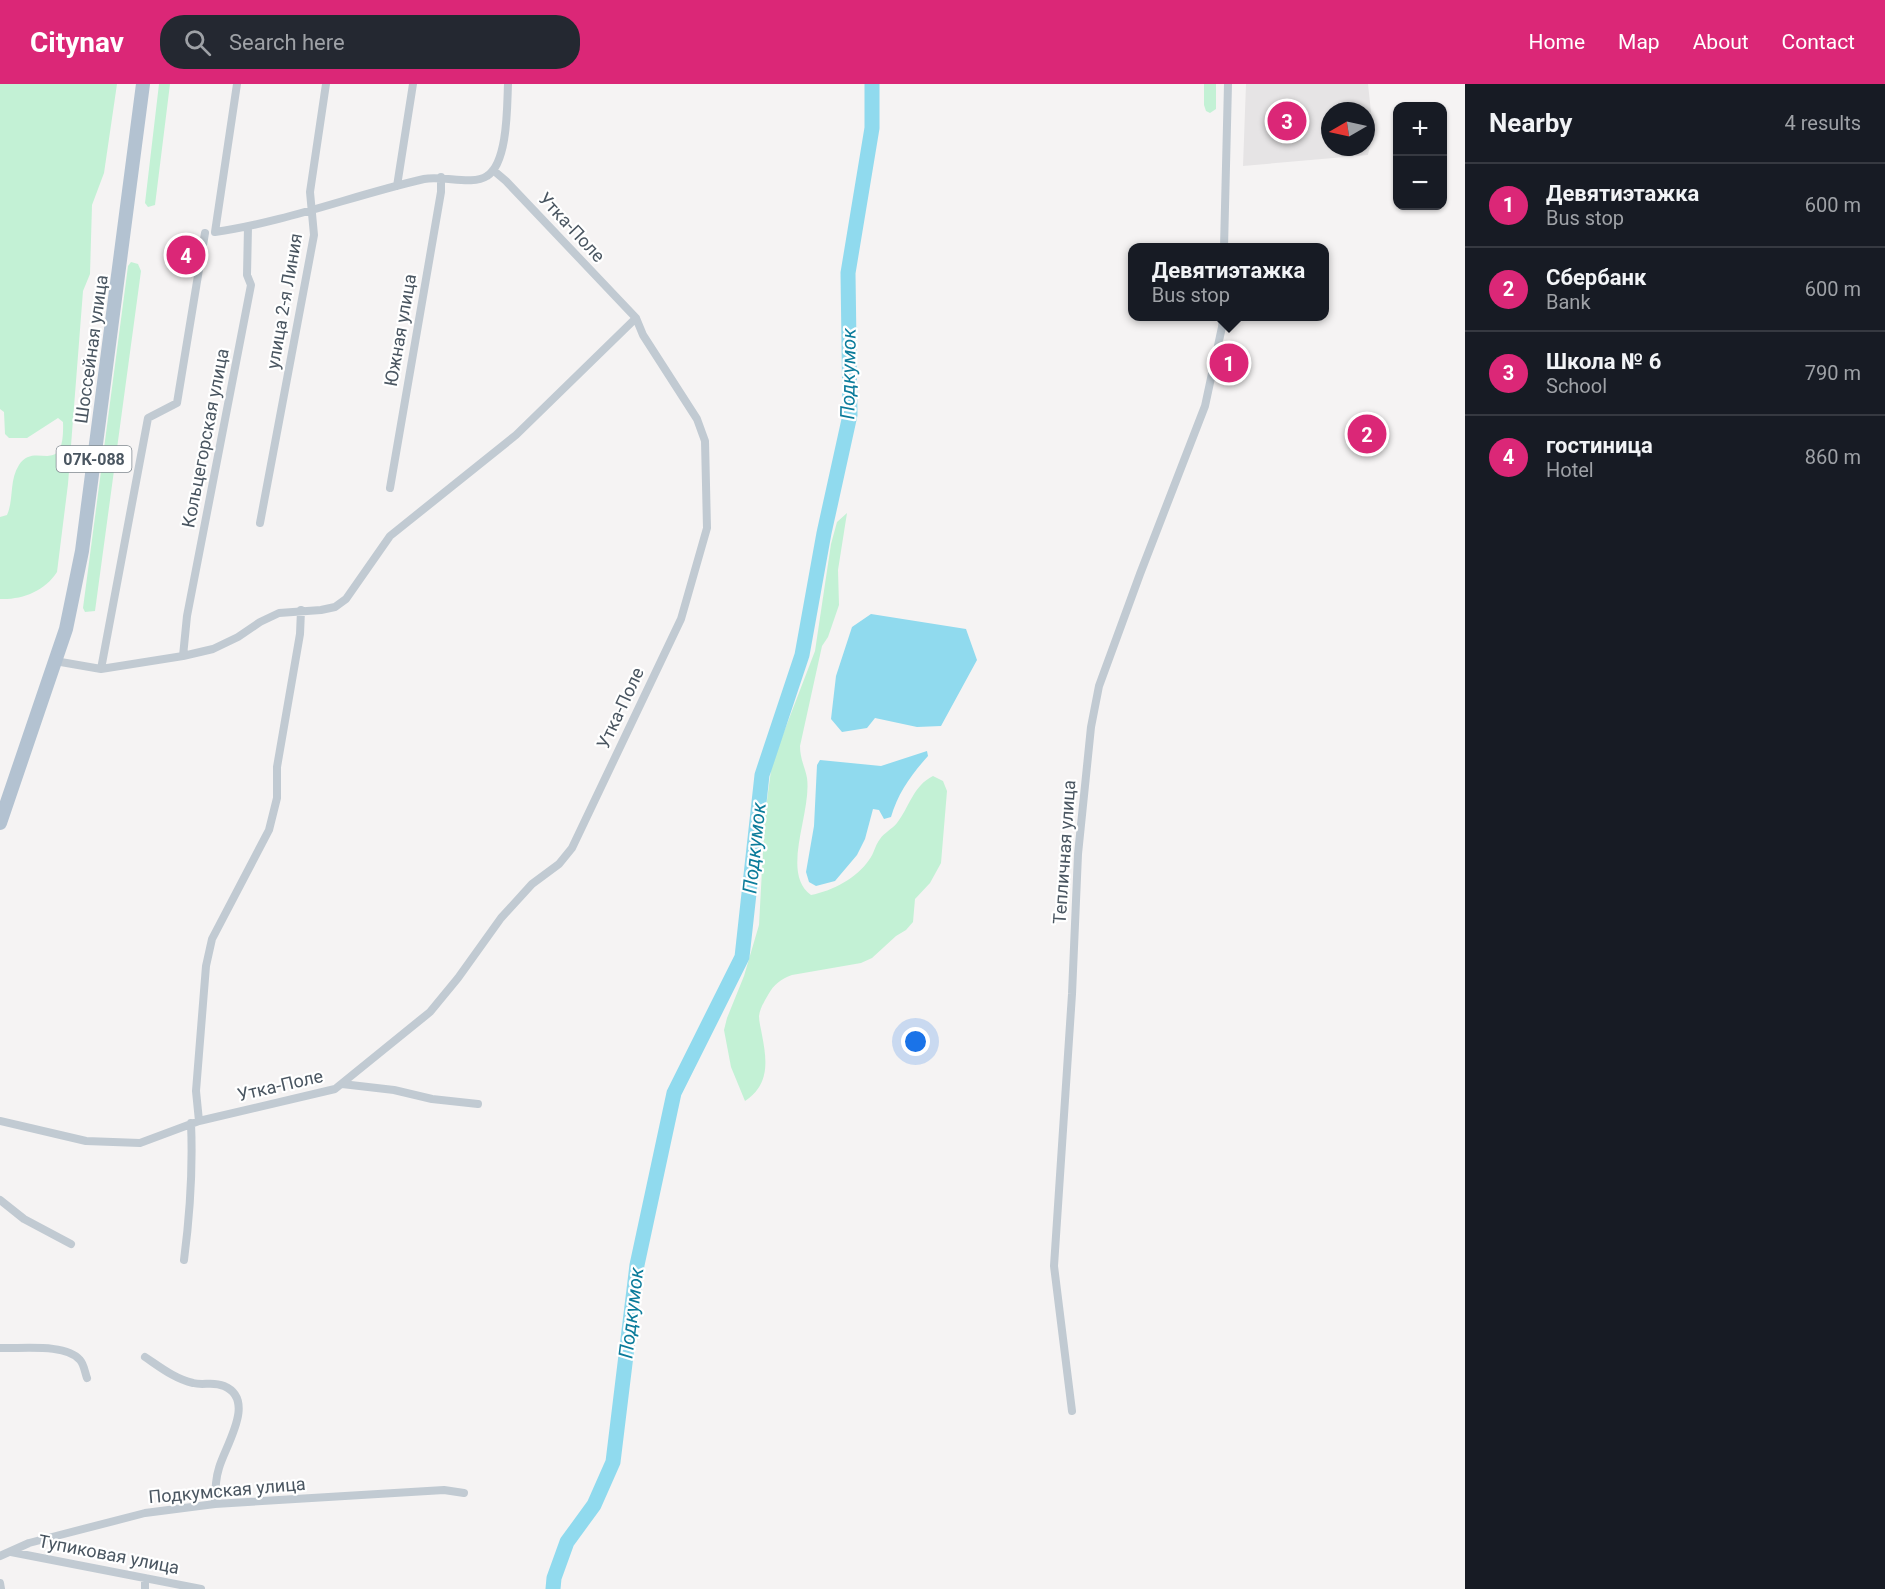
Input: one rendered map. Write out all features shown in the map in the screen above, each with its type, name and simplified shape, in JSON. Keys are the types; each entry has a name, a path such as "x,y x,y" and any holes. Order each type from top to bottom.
{"main road":[{"name":"Шоссейная улица","path":"0,823 66,629 82,551 143,84"}],"street":[{"path":"101,669 148,418 177,403 237,84"},
{"name":"улица 2-я Линия","path":"260,523 314,235 310,192 326,84"},
{"path":"397,186 412,84"},
{"path":"210,232 248,227 427,178 474,180 486,176 498,162 505,134 508,84"},
{"path":"1224,243 1228,84"},
{"name":"Утка-Поле","path":"0,1121 86,1141 140,1143 195,1122 335,1089 430,1012 458,978 501,918 532,884 560,864 572,848 681,619 707,528 705,441 697,419 643,335 636,318 493,170"},
{"name":"Южная улица","path":"390,488 441,192 441,177"},
{"name":"Кольцегорская улица","path":"183,656 189,604 251,285 247,275 248,227"},
{"path":"55,662 101,669 183,656 213,649 279,613 335,607 346,599 390,536 516,435 636,318"},
{"name":"Тепличная улица","path":"1072,1411 1054,1266 1072,993 1077,854 1091,727 1099,686 1205,406 1223,321"},
{"path":"184,1260 189,1227 196,1091 206,966 212,939 269,830 277,798 277,767 300,634 301,610"},
{"path":"342,1084 477,1104"},
{"path":"0,1200 24,1218 71,1244"},
{"path":"0,1348 54,1349 71,1353 81,1360 87,1378"},
{"path":"145,1357 177,1377 195,1384 212,1382 236,1394 240,1408 219,1467 215,1484 216,1504"},
{"name":"Подкумская улица","path":"0,1556 29,1543 145,1514 216,1504 444,1490 464,1493"},
{"name":"Тупиковая улица","path":"11,1552 201,1589"},
{"path":"145,1578 145,1589"},
{"path":"0,1583 1,1589"}],"shaded area":[{"path":"1246,84 1368,84 1370,102 1321,102 1321,156 1357,156 1243,166"}],"green space":[{"path":"0,84 117,84 104,173 92,205 90,274 83,291 68,484 57,572 52,579 32,593 8,599 0,599 0,517 7,515 19,465 26,458 33,456 54,455 59,450 62,440 63,422 58,418 27,438 9,438 5,434 4,412 0,409"},
{"path":"159,84 170,84 155,205 148,207 145,203"},
{"path":"1204,84 1216,84 1216,109 1210,113 1206,111 1204,105"},
{"path":"131,262 138,264 141,271 95,611 85,612 83,608 128,266"},
{"path":"847,513 838,570 839,605 828,637 822,646 800,746 807,778 807,792 797,858 798,872 802,885 811,895 835,887 851,878 864,867 877,844 897,823 921,785 933,776 943,781 947,791 941,863 930,883 915,899 913,922 872,958 861,963 792,975 781,980 773,988 762,1005 759,1016 765,1054 763,1080 745,1101 731,1067 724,1030 744,976 759,925 765,815 772,763 815,651 831,544 837,522"}],"water":[{"path":"871,614 966,629 977,660 941,726 917,727 875,718 867,728 842,732 831,719 836,676 852,627"},
{"path":"927,751 928,756 906,785 891,817 884,819 879,810 873,809 865,839 857,855 835,881 816,886 809,882 806,872 814,826 817,765 820,760 881,766"}],"waterway":[{"name":"Подкумок","path":"553,1589 554,1578 567,1542 594,1505 613,1462 637,1265 674,1093 742,957 762,775 802,655 824,533 850,415 848,273 872,128 872,84"}],"place":[{"name":"Школа № 6","path":"1287,121"},
{"name":"гостиница","path":"186,255"},
{"name":"Девятиэтажка","path":"1229,363"},
{"name":"Сбербанк","path":"1367,434"}]}
